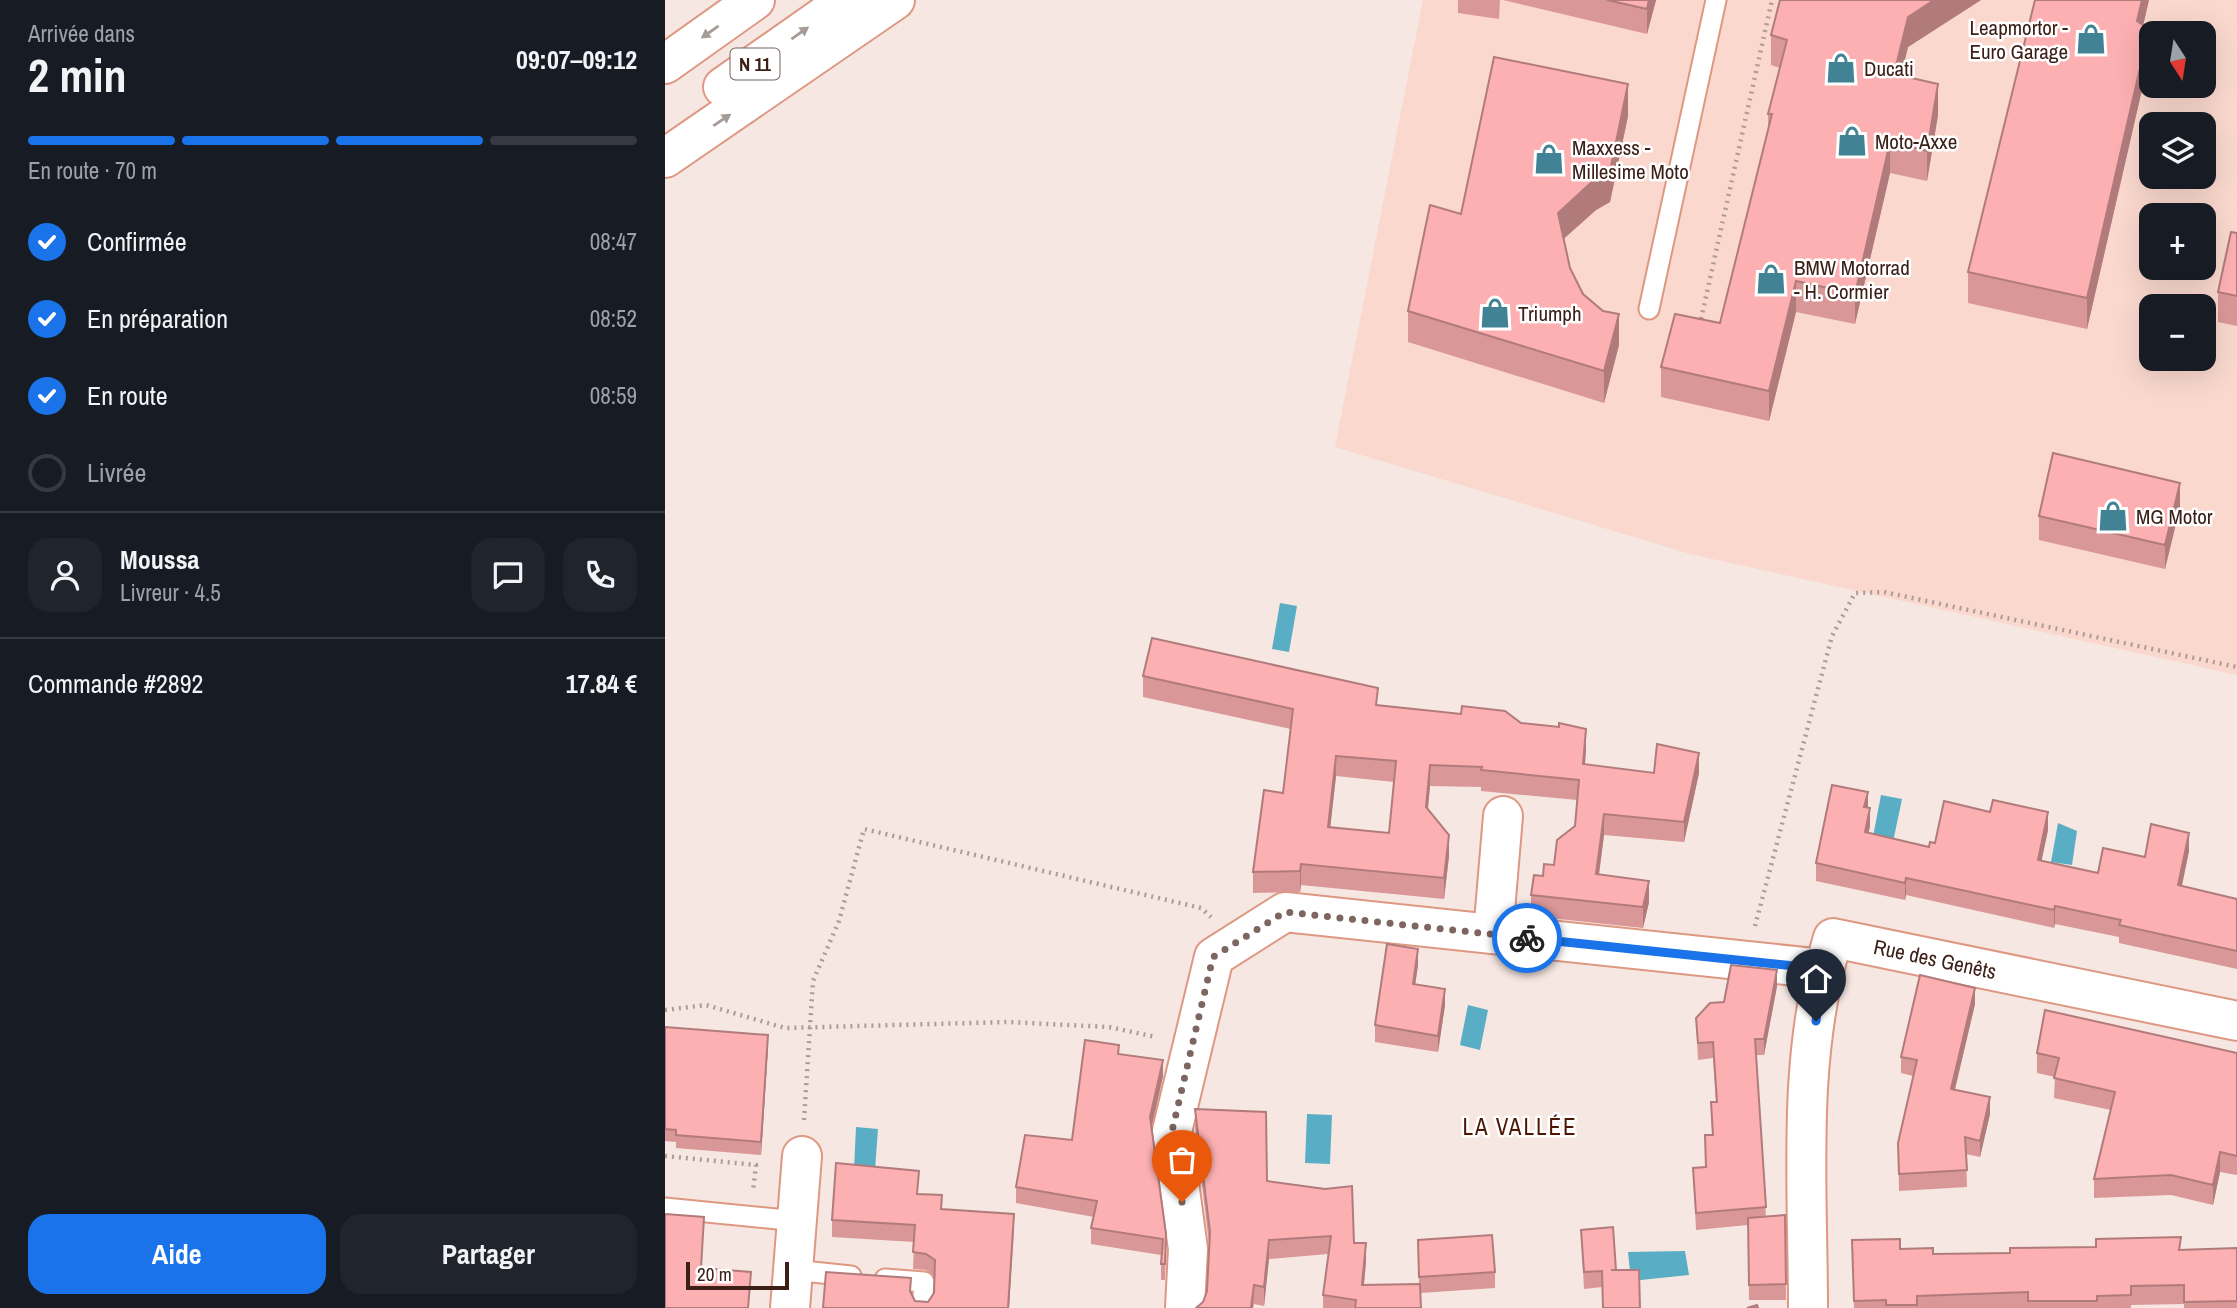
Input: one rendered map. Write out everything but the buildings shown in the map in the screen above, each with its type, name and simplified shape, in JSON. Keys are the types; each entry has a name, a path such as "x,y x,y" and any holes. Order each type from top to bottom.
{"main road":[{"name":"N 11","path":"665,64 755,0"},
{"name":"N 11","path":"665,130 846,0"},
{"path":"665,159 895,0"},
{"path":"1493,934 1503,816"},
{"path":"1185,1308 1188,1249 1172,1131 1213,957 1285,912 1823,969"},
{"name":"Rue des Genêts","path":"1808,1308 1808,1073 1823,969 1833,938 2237,1021"},
{"path":"790,1308 802,1156"}],"lane":[{"path":"1649,309 1716,0"},
{"path":"665,1208 797,1221"},
{"path":"793,1270 925,1282 922,1308"}],"path":[{"path":"1701,319 1772,0"},
{"path":"1746,961 1832,636 1855,593 1884,592 2237,667"},
{"path":"802,1156 813,981 839,921 864,829 1201,908 1240,940"},
{"path":"665,1010 706,1005 785,1028 1020,1023 1109,1027 1193,1044"},
{"path":"665,1156 756,1165 750,1216"}],"shaded area":[{"path":"1423,0 2237,0 2237,675 1690,554 1335,447"}],"water":[{"path":"1280,603 1297,606 1289,652 1272,649"},
{"path":"1881,795 1902,799 1893,842 1873,837"},
{"path":"2058,823 2077,831 2072,865 2051,862"},
{"path":"1468,1005 1488,1010 1480,1050 1460,1045"},
{"path":"1307,1114 1332,1115 1330,1164 1305,1163"},
{"path":"856,1127 878,1129 875,1170 854,1169"},
{"path":"1685,1251 1689,1275 1631,1281 1628,1252"}],"way so far":[{"path":"1182,1202 1172,1131 1213,957 1285,912 1527,938"}],"place":[{"name":"Leapmortor - Euro Garage","path":"2091,39"},
{"name":"Ducati","path":"1841,68"},
{"name":"Moto-Axxe","path":"1852,141"},
{"name":"Maxxess - Millesime Moto","path":"1549,159"},
{"name":"BMW Motorrad - H. Cormier","path":"1771,279"},
{"name":"Triumph","path":"1495,313"},
{"name":"MG Motor","path":"2113,516"}],"district":[{"name":"LA VALLÉE","path":"1520,1126"}],"route":[{"path":"1527,938 1823,969 1816,1021"}]}
